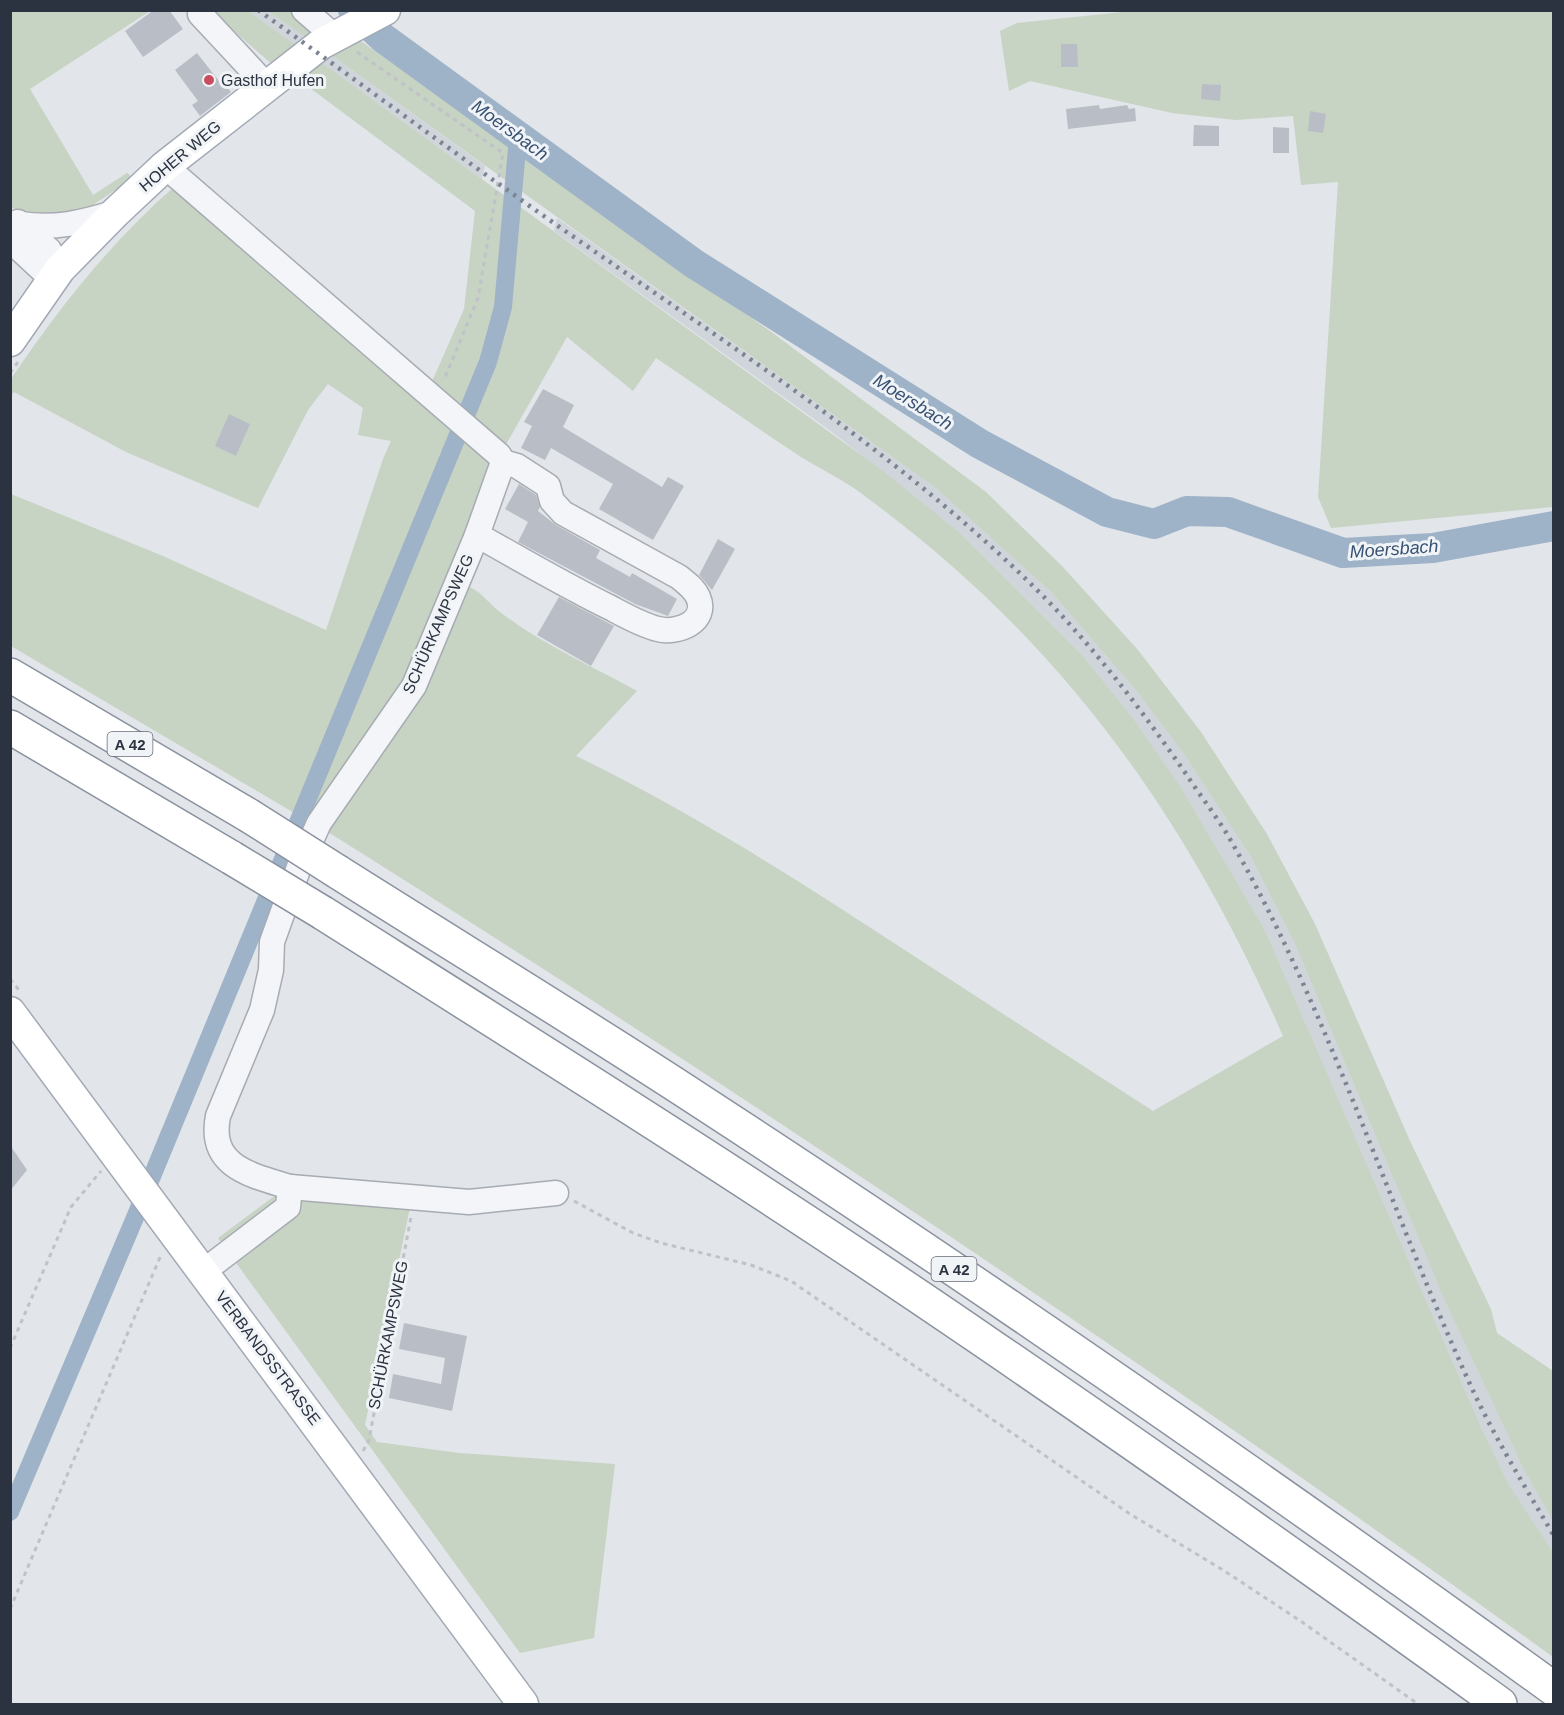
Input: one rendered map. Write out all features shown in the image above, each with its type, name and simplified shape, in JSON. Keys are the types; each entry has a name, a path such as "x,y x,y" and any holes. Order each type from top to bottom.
{"highway":[{"name":"A 42","path":"10,675 248,815 697,1098 1016,1310 1374,1559 1554,1689"},
{"name":"A 42","path":"10,727 323,913 652,1123 984,1341 1337,1587 1500,1704"}],"main road":[{"name":"HOHER WEG","path":"10,341 56,274 116,212 165,166 267,86 364,21"},
{"name":"VERBANDSSTRASSE","path":"10,1012 121,1161 166,1233 204,1271 524,1704"}],"street":[{"path":"304,10 364,21"},
{"path":"200,14 267,86"},
{"path":"165,166 436,398 503,462 517,466 548,486 552,501 563,513 679,577 693,588 699,598 698,611 693,622 682,630 657,629 590,598 477,535"},
{"path":"14,227 80,224 116,212"},
{"path":"14,227 56,274"},
{"name":"SCHÜRKAMPSWEG","path":"503,462 477,535 414,686 319,823 299,867 272,942 271,970 262,1010 218,1116 214,1134 219,1150 230,1164 290,1187 469,1202 556,1193"},
{"path":"204,1271 288,1207 290,1187"}],"path":[{"path":"364,21 503,153 478,298 436,398"},
{"path":"10,1348 71,1207 121,1161"},
{"path":"556,1193 633,1233 661,1243 751,1265 791,1281 1130,1514 1223,1570 1302,1622 1418,1704"},
{"name":"SCHÜRKAMPSWEG","path":"348,1465 361,1455 369,1440 415,1198"},
{"path":"10,1610 166,1233"}],"shaded area":[{"path":"248,11 268,11 309,40 299,47"},
{"path":"331,55 485,166 482,179 321,62"},
{"path":"557,218 937,489 1051,592 1135,689 1184,754 1251,857 1295,944 1444,1299 1525,1472 1553,1521 1553,1552 1508,1483 1481,1427 1265,930 1182,789 1133,718 1082,655 960,533 832,432 554,231"}],"green space":[{"path":"1142,10 1553,11 1553,507 1331,528 1318,497 1338,182 1301,185 1293,116 1236,120 1172,113 1030,81 1009,91 1000,31 1017,23"},
{"path":"10,11 150,11 30,89 93,195 127,173 133,178 84,211 26,216 11,207"},
{"path":"211,11 248,11 299,47 274,66"},
{"path":"268,11 311,11 332,26 309,40"},
{"path":"358,39 770,331 986,492 1063,567 1138,650 1201,732 1267,834 1315,924 1410,1141 1491,1309 1497,1333 1553,1371 1553,1521 1525,1472 1444,1299 1295,944 1251,857 1184,754 1135,689 1051,592 937,489 331,55"},
{"path":"321,62 883,471 960,533 1082,655 1133,718 1182,789 1265,930 1481,1427 1508,1483 1553,1552 1553,1657 1251,1442 946,1233 637,1029 325,830 464,585 479,593 500,612 532,634 637,691 576,756 659,799 779,870 1153,1111 1283,1036 1245,954 1203,876 1158,803 1108,734 1054,668 995,606 930,547 858,491 801,457 656,358 633,391 567,337 504,448 430,386 464,309 475,211 298,79"},
{"path":"175,186 496,460 408,684 313,824 11,646 11,494 163,556 326,630 391,441 358,435 363,408 328,384 308,410 258,508 126,452 14,392 11,396 11,379 67,302 107,253"},
{"path":"300,1177 414,1188 365,1425 377,1442 459,1453 615,1464 594,1638 520,1653 218,1238"}],"building":[{"path":"154,10 169,10 183,29 143,57 125,31"},
{"path":"1061,44 1077,44 1078,67 1061,67"},
{"path":"197,53 219,81 221,79 231,92 200,116 192,105 198,101 175,70"},
{"path":"1202,84 1221,85 1220,101 1201,99"},
{"path":"1099,105 1100,109 1127,105 1129,109 1135,108 1136,121 1068,129 1066,109"},
{"path":"1310,111 1326,114 1323,133 1308,131"},
{"path":"1194,125 1219,126 1219,146 1193,146"},
{"path":"1273,127 1289,128 1289,153 1273,153"},
{"path":"543,389 574,405 563,427 662,487 668,477 684,486 653,540 599,509 613,484 551,448 545,460 521,448 532,426 524,422"},
{"path":"229,414 250,424 236,456 215,446"},
{"path":"519,484 536,495 540,507 538,511 556,525 600,550 596,558 630,577 632,573 677,599 668,616 635,604 518,542 528,522 505,509"},
{"path":"718,539 735,549 712,590 699,575"},
{"path":"559,597 614,626 591,666 537,635"},
{"path":"10,1145 27,1170 10,1191"},
{"path":"404,1323 467,1336 452,1411 389,1398 393,1374 441,1384 445,1358 399,1349"}],"waterway":[{"name":"Moersbach","path":"353,10 383,38 693,263 980,444 1107,512 1154,524 1187,511 1228,512 1343,553 1433,548 1554,526"},
{"path":"10,1512 134,1220 488,362 503,307 518,137"}],"railway":[{"path":"258,10 510,192 769,372 884,457 993,548 1044,597 1101,660 1212,811 1262,899 1325,1035 1439,1314 1478,1402 1554,1536"}],"place":[{"name":"Gasthof Hufen","path":"209,80"}]}
